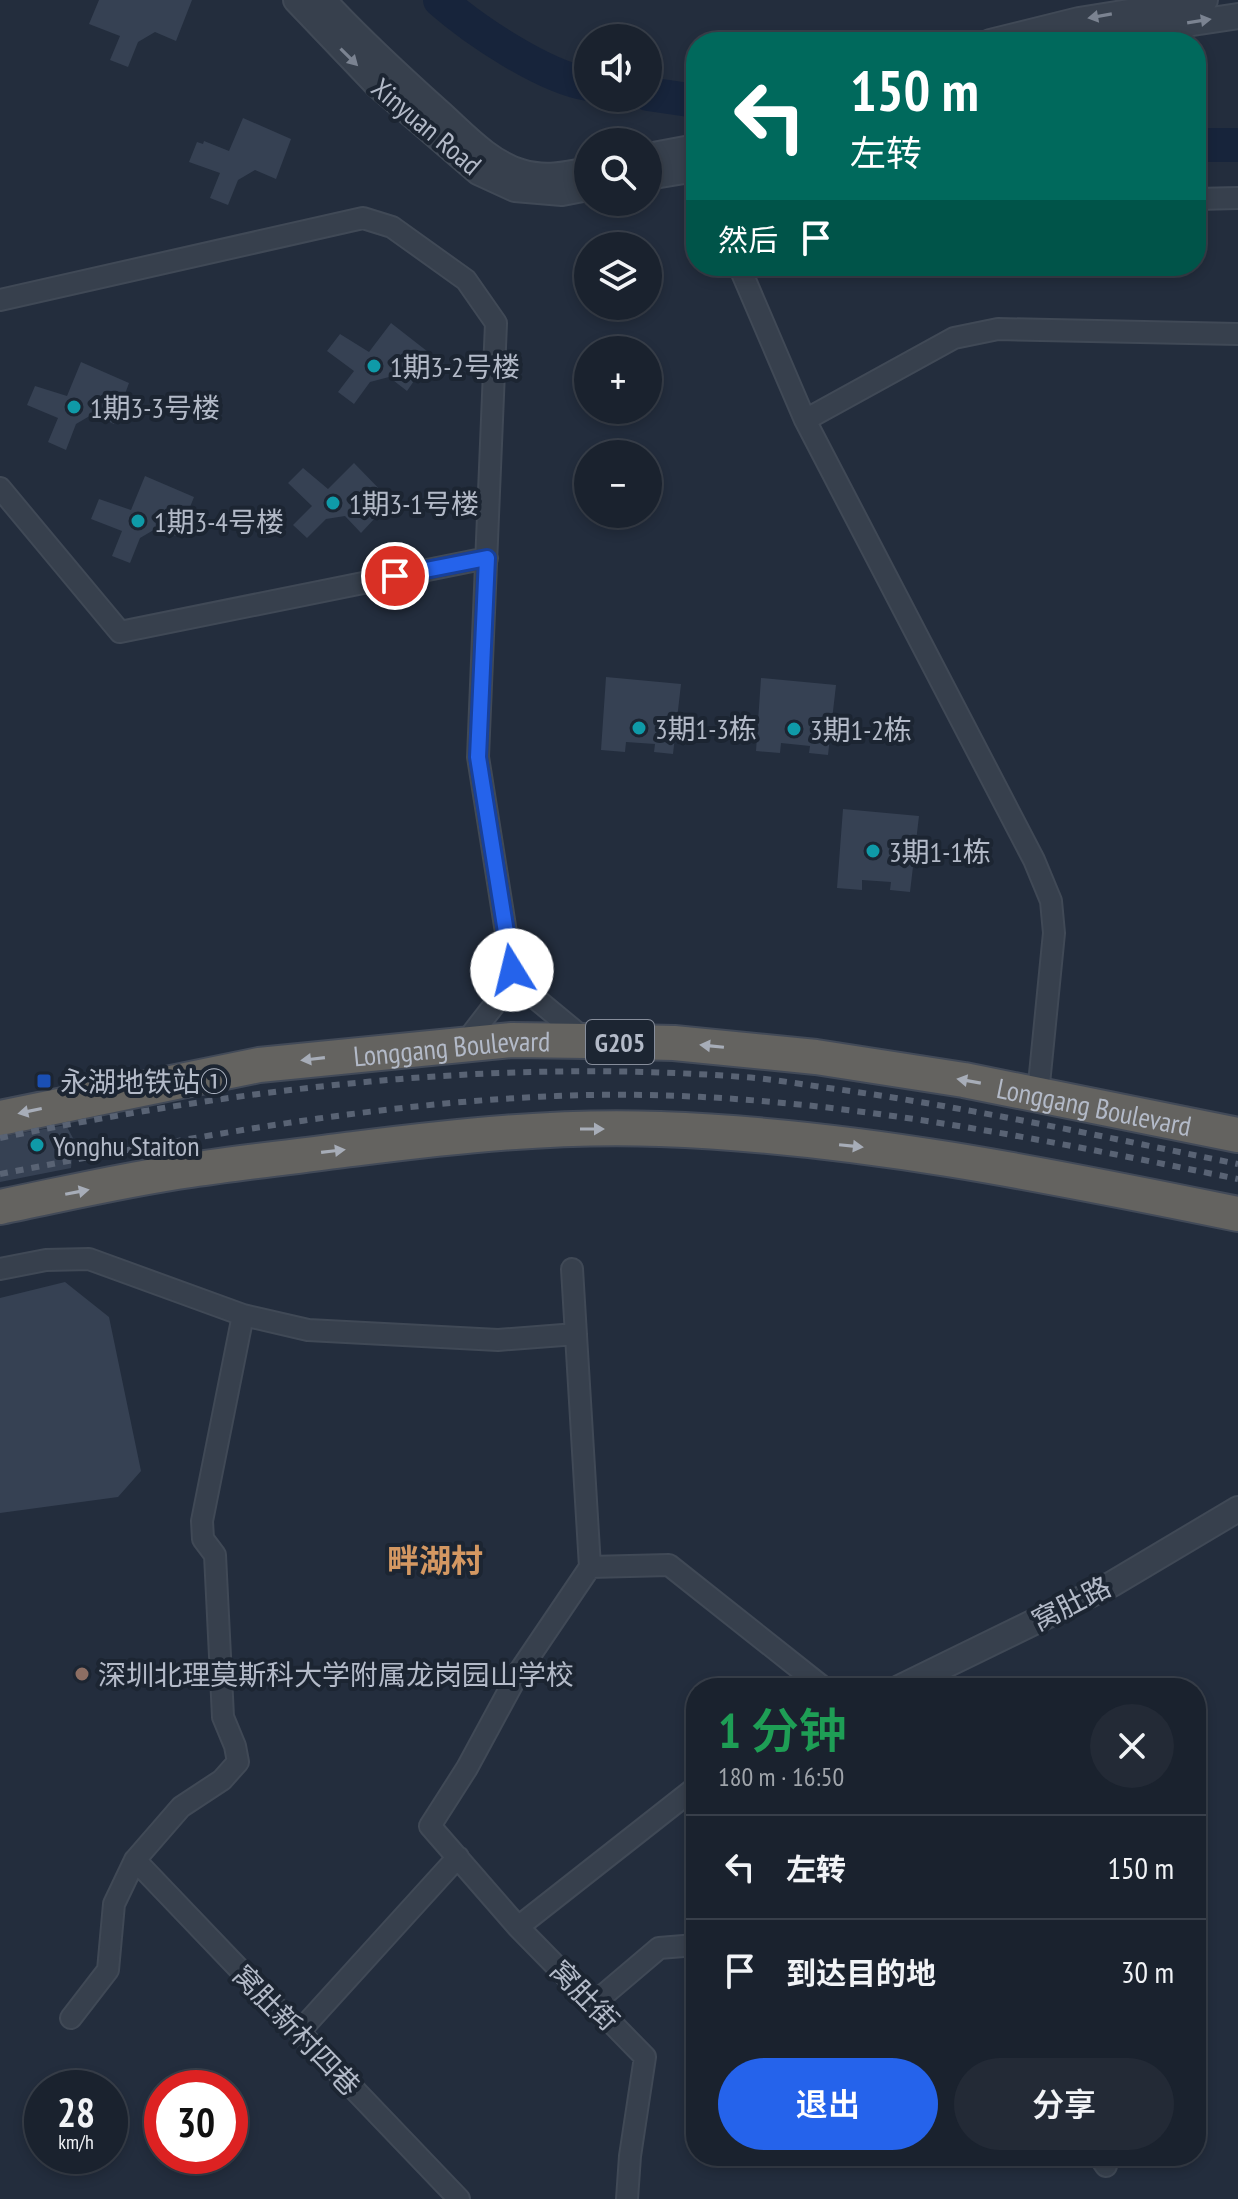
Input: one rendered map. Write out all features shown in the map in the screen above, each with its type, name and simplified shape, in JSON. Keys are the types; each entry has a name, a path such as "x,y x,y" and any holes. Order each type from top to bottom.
{"highway":[{"name":"Longgang Boulevard","path":"0,1118 259,1065 512,1040 587,1041 674,1043 816,1057 964,1080 1238,1135"},
{"path":"0,1207 189,1170 465,1134 660,1129 888,1149 1025,1171 1238,1214"}],"street":[{"name":"Xinyuan Road","path":"296,0 378,86 478,172 515,189 562,193 574,191"},
{"name":"Xinyuan Road","path":"323,0 391,69 472,142 503,164 540,176 574,173"},
{"path":"1030,32 1079,20 1205,0"},
{"path":"1132,32 1238,16"},
{"path":"662,158 686,160"},
{"path":"662,172 686,163"},
{"path":"1206,199 1238,198"},
{"path":"0,300 363,218 392,227 466,280 496,323 478,757 512,970 535,998 587,1041"},
{"path":"743,276 805,420 1034,860 1051,901 1054,933 1038,1094"},
{"path":"805,420 954,338 975,332 998,329 1238,334"},
{"path":"0,488 120,632 487,558"},
{"path":"464,1044 498,1000 512,970"},
{"path":"0,1269 46,1260 89,1259 243,1315 308,1330 498,1340 576,1334"},
{"path":"572,1269 590,1567 669,1565 811,1678"},
{"path":"71,2018 108,1970 114,1904 135,1860 181,1807 222,1780 238,1762 223,1717 215,1555 203,1539 202,1521 243,1315"},
{"name":"窝肚路","path":"919,1678 1112,1584 1238,1509"},
{"name":"窝肚街","path":"590,1567 519,1672 467,1768 430,1826 518,1927 645,2057 630,2156 627,2199"},
{"path":"518,1927 686,1795"},
{"path":"299,2032 458,1857"},
{"name":"窝肚新村四巷","path":"135,1860 459,2199"},
{"path":"593,2004 659,1948 686,1946"}],"building":[{"path":"99,0 192,0 176,41 155,32 138,42 128,67 110,60 120,36 89,24"},
{"path":"243,118 291,139 276,179 255,170 238,180 228,205 210,198 220,173 189,162 197,142 203,144 204,141 229,151"},
{"name":"1期3-2号楼","path":"391,323 432,355 407,391 389,377 370,382 354,404 338,392 354,371 327,351 340,334 369,352"},
{"name":"1期3-3号楼","path":"81,362 129,383 114,424 93,414 76,424 66,450 48,442 58,418 27,405 35,386 67,396"},
{"name":"1期3-1号楼","path":"354,463 391,501 361,533 345,516 326,519 307,538 293,525 312,506 288,483 303,468 328,489"},
{"name":"1期3-4号楼","path":"145,476 194,497 178,537 157,528 140,538 130,563 112,556 122,531 91,519 99,499 131,510"},
{"name":"3期1-3栋","path":"606,677 681,684 673,754 654,752 655,744 626,742 625,752 601,750"},
{"name":"3期1-2栋","path":"761,678 836,685 828,755 809,753 810,746 781,743 780,753 756,751"},
{"name":"3期1-1栋","path":"843,809 919,816 910,892 890,890 891,882 862,880 862,890 837,888"},
{"name":"Yonghu Staiton","path":"66,1125 74,1140 71,1168 0,1182 0,1137"},
{"path":"65,1282 109,1317 141,1471 118,1497 0,1513 0,1298"}],"waterway":[{"path":"440,0 510,51 574,81"},
{"path":"662,96 686,100"},
{"path":"1206,145 1238,145"}],"railway":[{"path":"0,1138 184,1105 369,1082 556,1071 649,1072 755,1078 887,1097 1238,1164"},
{"path":"0,1174 220,1134 368,1112 516,1098 591,1095 754,1100 835,1108 997,1132 1238,1179"}],"place":[{"name":"1期3-2号楼","path":"374,366"},
{"name":"1期3-3号楼","path":"74,407"},
{"name":"1期3-1号楼","path":"333,503"},
{"name":"1期3-4号楼","path":"138,521"},
{"name":"3期1-3栋","path":"639,728"},
{"name":"3期1-2栋","path":"794,729"},
{"name":"3期1-1栋","path":"873,851"},
{"name":"永湖地铁站①","path":"44,1081"},
{"name":"Yonghu Staiton","path":"37,1145"},
{"name":"深圳北理莫斯科大学附属龙岗园山学校","path":"82,1674"}],"district":[{"name":"畔湖村","path":"435,1560"}],"route":[{"path":"395,576 487,558 478,757 512,970"}]}
